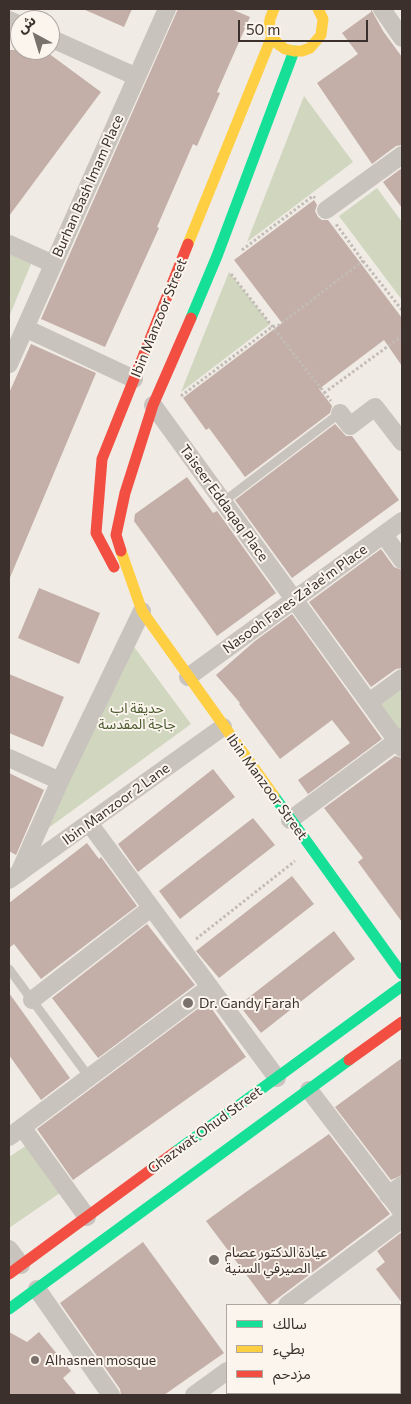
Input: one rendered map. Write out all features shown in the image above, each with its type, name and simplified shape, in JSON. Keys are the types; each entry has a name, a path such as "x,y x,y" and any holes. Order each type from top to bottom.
{"main road":[{"path":"274,9 269,28 272,36 285,49 294,51 310,48 316,42 323,28 321,10"},
{"name":"Ibin Manzoor Street","path":"272,36 102,459 96,533 120,578 188,677 402,974"},
{"name":"Ibin Manzoor Street","path":"139,604 116,536 125,493 294,51"},
{"name":"Ghazwat Ohud Street","path":"15,1269 402,986"},
{"name":"Ghazwat Ohud Street","path":"9,1310 402,1022"}],"street":[{"name":"Burhan Bash Imam Place","path":"9,364 167,9"},
{"path":"382,9 402,38"},
{"path":"60,42 137,77"},
{"path":"326,210 402,155"},
{"path":"9,244 53,264"},
{"path":"25,328 134,379"},
{"path":"340,413 350,426 376,407 402,442"},
{"name":"Taiseer Eddaqaq Place","path":"156,409 369,702 401,742"},
{"name":"Nasooh Fares Za'ae'm Place","path":"188,677 402,521"},
{"path":"384,534 402,560"},
{"path":"14,877 60,782 139,604"},
{"path":"369,702 402,678"},
{"name":"Ibin Manzoor 2 Lane","path":"14,877 223,727"},
{"path":"290,820 401,742"},
{"path":"9,758 60,782"},
{"path":"89,823 276,1078"},
{"path":"32,1000 151,908"},
{"path":"87,1216 15,1132 210,987"},
{"path":"309,1090 395,1190 402,1212"},
{"path":"288,1304 402,1219"},
{"path":"9,1249 15,1269"},
{"path":"37,1289 111,1395"},
{"path":"194,1395 226,1372"}],"lane":[{"path":"223,502 340,413"},
{"path":"9,969 89,1077"}],"path":[{"path":"238,253 313,196 326,210 402,310"},
{"path":"216,256 340,413"},
{"path":"156,409 272,327 279,326 363,261"},
{"path":"324,393 402,336"},
{"path":"182,950 311,848"}],"green space":[{"path":"304,96 353,162 247,242"},
{"path":"377,188 402,222 402,300 339,216"},
{"path":"9,249 33,259 9,317"},
{"path":"229,272 270,324 181,392"},
{"name":"حديقة اب جاجة المقدسة","path":"129,640 191,724 47,829"},
{"path":"402,678 402,737 369,703"},
{"path":"27,1145 60,1193 9,1228 9,1157"}],"building":[{"path":"83,9 132,9 124,27"},
{"path":"178,9 231,9 250,17 217,92 220,93 197,146 193,144 157,227 159,228 105,347 41,319"},
{"path":"371,9 383,31 402,57 402,145 396,146 372,164 317,83 358,54 342,33 371,12"},
{"path":"10,50 10,60 58,60 101,92 9,216"},
{"path":"402,168 402,208 383,182"},
{"path":"314,200 317,205 315,211 318,217 322,220 328,220 402,318 402,366 384,340 319,389 332,406 330,413 245,477 209,428 206,430 183,398 282,323 234,260"},
{"path":"31,344 96,373 9,580 9,393"},
{"path":"335,424 346,436 352,436 399,500 292,578 235,500"},
{"path":"187,477 213,513 217,511 276,593 217,636 134,521 135,514"},
{"path":"381,549 394,567 402,570 402,668 396,669 371,687 309,602"},
{"path":"39,588 100,613 79,664 18,638"},
{"path":"292,614 382,739 308,794 298,780 350,743 332,720 280,759 240,703 216,675 255,641"},
{"path":"9,674 64,697 43,747 9,733"},
{"path":"395,756 402,758 402,922 358,862 363,858 324,808"},
{"path":"213,769 235,797 138,872 118,844"},
{"path":"9,773 44,790 16,855 9,851"},
{"path":"253,818 275,845 180,919 159,891"},
{"path":"87,843 99,859 101,857 137,906 41,979 14,944 9,948 9,903"},
{"path":"292,876 314,904 219,978 196,951"},
{"path":"147,924 195,985 98,1058 52,998"},
{"path":"334,931 355,959 261,1033 239,1005"},
{"path":"9,993 70,1078 41,1100 9,1055"},
{"path":"207,1002 246,1057 73,1180 37,1129"},
{"path":"402,1058 402,1175 391,1180 335,1107"},
{"path":"329,1134 390,1214 268,1304 206,1221"},
{"path":"402,1232 402,1303 376,1269 385,1262 377,1251"},
{"path":"143,1242 224,1353 164,1395 121,1395 120,1389 60,1303"},
{"name":"Alhasnen mosque","path":"9,1332 27,1342 39,1332 71,1371 63,1378 77,1395 9,1395"}],"traffic: fast":[{"path":"191,318 217,256 294,51"},
{"path":"274,796 402,974"},
{"path":"175,1152 402,986"},
{"path":"9,1309 349,1060"}],"traffic: slow":[{"path":"274,9 269,28 272,36 285,49 294,51 310,48 321,35 323,19 318,9"},
{"path":"188,244 272,36"},
{"path":"121,551 142,611 274,796"}],"traffic: jam":[{"path":"114,567 96,533 102,459 188,244"},
{"path":"121,551 116,535 125,493 153,405 191,318"},
{"path":"349,1060 402,1022"},
{"path":"9,1274 175,1152"}],"place":[{"name":"Dr. Gandy Farah","path":"188,1003"},
{"name":"عيادة الدكتور عصام الصيرفي السنية","path":"214,1260"},
{"name":"Alhasnen mosque","path":"35,1360"}]}
